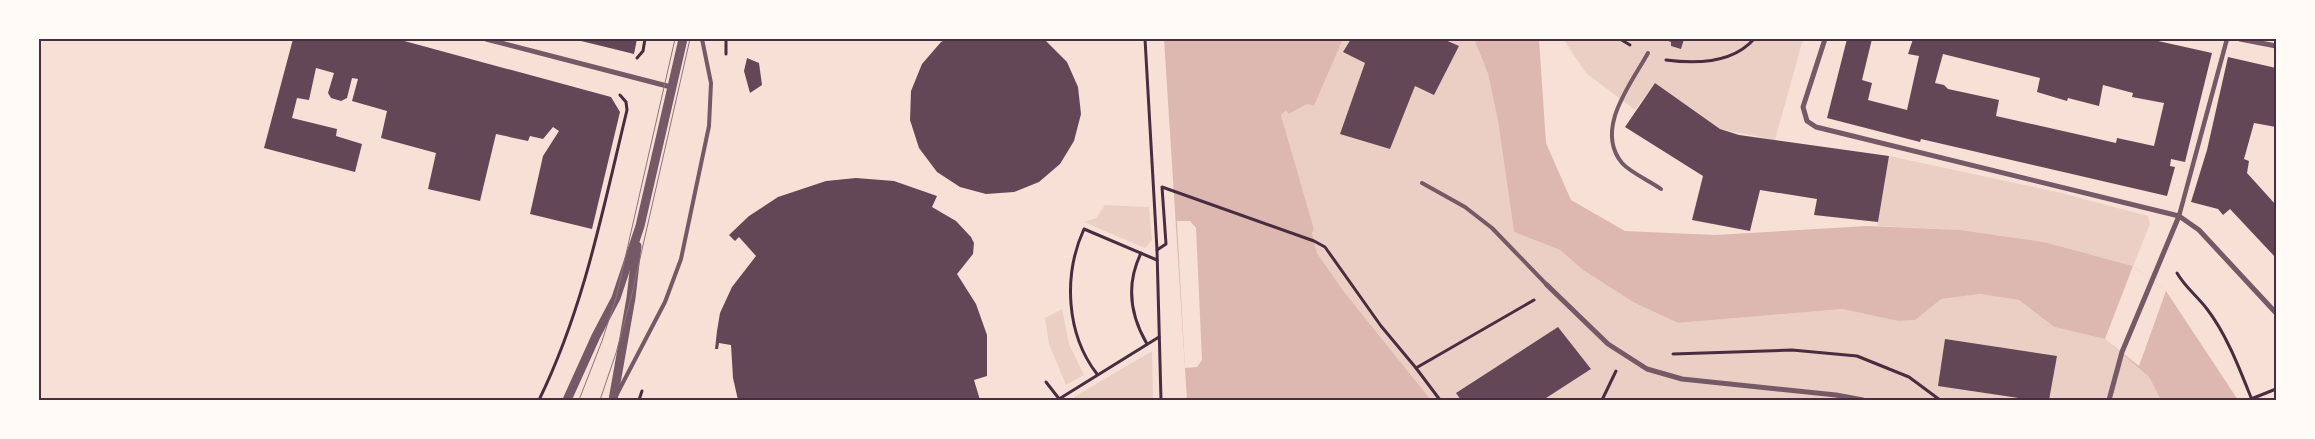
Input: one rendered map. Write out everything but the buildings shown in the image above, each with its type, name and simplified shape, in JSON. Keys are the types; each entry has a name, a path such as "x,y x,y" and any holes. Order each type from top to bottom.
{"street":[{"path":"486,39 671,87"},
{"path":"614,400 631,298 640,226 683,39"},
{"path":"1825,39 1803,106 1807,121 1816,127 2179,216 2199,230 2276,313"},
{"path":"2109,400 2122,352 2179,216 2227,39"},
{"path":"2240,39 2276,46"},
{"path":"567,400 596,336 616,298 640,226"},
{"path":"1546,285 1608,344 1647,369 1682,379 1836,395 1863,400"}],"lane":[{"path":"614,400 665,302 681,260 709,126 711,83 702,39"},
{"path":"1648,53 1618,109 1611,131 1612,142 1623,164 1661,189"},
{"path":"1422,183 1465,207 1485,222 1546,285"}],"path":[{"path":"634,59 643,51 646,39"},
{"path":"1145,39 1157,250 1161,400"},
{"path":"1679,61 1704,62 1730,55 1750,44 1754,39"},
{"path":"539,400 558,362 570,328 599,230 627,110 626,102 621,95"},
{"path":"1157,250 1166,244 1162,187 1314,241 1325,247 1380,326 1416,368 1440,400"},
{"path":"1097,374 1083,354 1073,321 1071,281 1073,263 1084,229 1157,260"},
{"path":"1141,253 1132,280 1131,294 1133,312 1138,329 1147,344"},
{"path":"2183,284 2207,309 2232,353 2251,399 2276,390"},
{"path":"1416,368 1552,290"},
{"path":"1046,382 1060,399 1097,374 1159,337"},
{"path":"1669,354 1792,350 1857,356 1909,377 1940,400"},
{"path":"1602,400 1624,356"}],"shaded area":[{"path":"1164,39 1343,39 1314,106 1307,104 1289,114 1286,111 1281,115 1314,229 1312,233 1317,253 1345,293 1431,400 1187,400"},
{"path":"1343,39 1474,39 1488,74 1498,121 1514,232 1560,250 1583,270 1633,302 1678,323 1842,309 1898,321 1914,320 1940,299 1980,294 2019,300 2054,327 2105,339 2149,377 2161,400 1431,400 1345,293 1317,253 1312,233 1314,229 1281,115 1287,111 1289,114 1307,104 1314,106"},
{"path":"1474,39 1539,39 1546,143 1571,200 1625,231 1715,235 1867,226 1960,230 2044,242 2133,266 2166,291 2238,400 2161,400 2149,377 2105,339 2054,327 2019,300 1980,294 1941,299 1915,320 1898,321 1842,309 1678,323 1633,302 1583,270 1560,250 1514,232 1498,121 1488,74"},
{"path":"1563,39 1803,39 1775,140 1720,129 1655,83 1635,110 1586,73"},
{"path":"1889,156 2057,192 2148,216 2150,224 2133,266 2044,242 1960,230 1877,226"},
{"path":"1105,205 1149,207 1152,240 1145,248 1084,222 1096,218"},
{"path":"1062,309 1069,344 1084,375 1066,385 1049,344 1045,318"},
{"path":"1152,351 1153,400 1076,400 1074,397"}],"pier":[{"path":"1177,221 1190,221 1196,228 1202,360 1197,367 1185,368"},
{"path":"2133,266 2166,291 2139,366 2105,339"}],"tram line":[{"path":"579,400 602,341 616,298 675,39"},
{"path":"600,400 616,353 631,298 690,39"}]}
